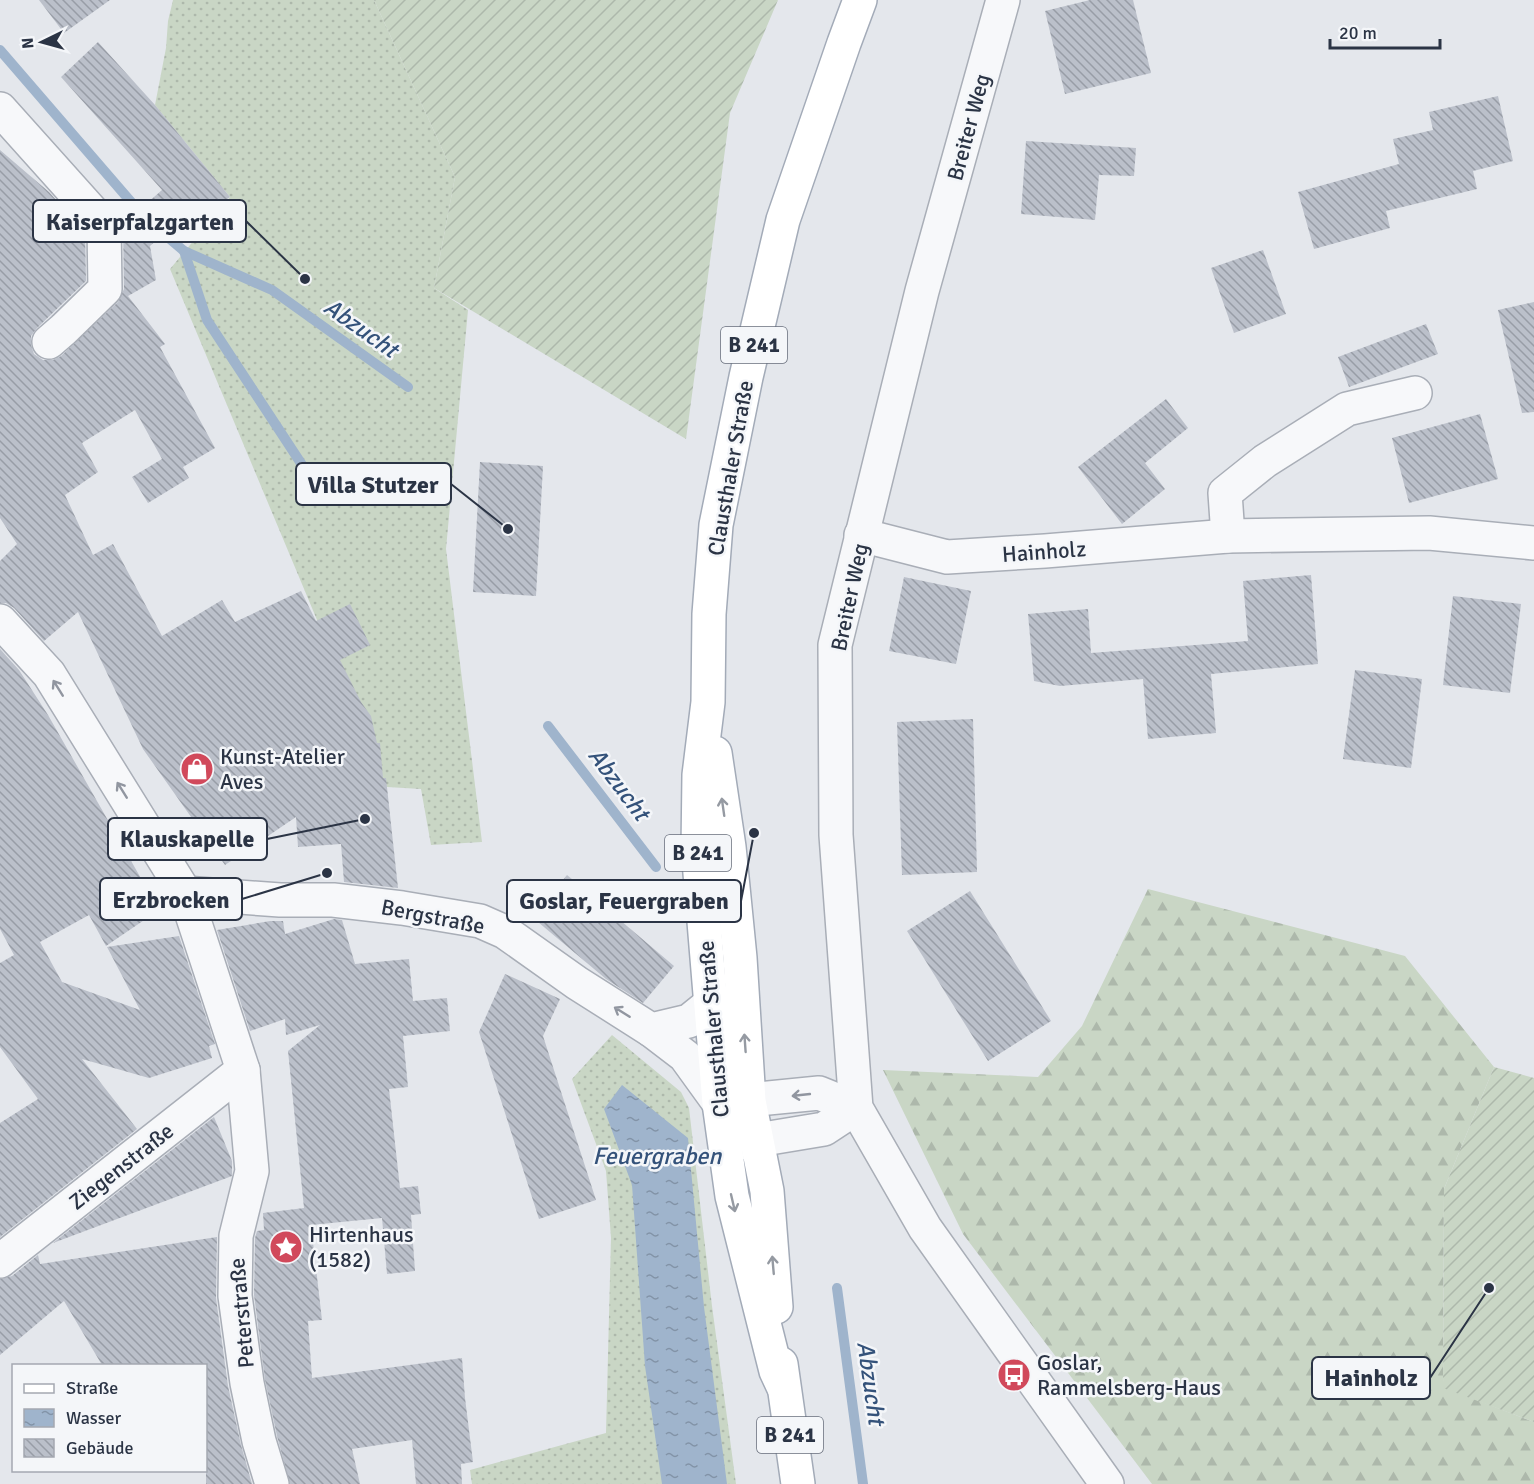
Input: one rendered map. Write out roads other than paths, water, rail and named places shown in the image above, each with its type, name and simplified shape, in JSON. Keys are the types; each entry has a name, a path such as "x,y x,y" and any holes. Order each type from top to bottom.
{"main road":[{"name":"Clausthaler Straße","path":"798,1484 783,1386 767,1191 756,1141 734,1102 710,1004 698,849 699,775 708,702 709,614 716,525 746,377 783,220 843,43 860,0"},
{"name":"Clausthaler Straße","path":"708,702 729,848 740,958 734,1102 724,1145 732,1196 776,1371 783,1386"}],"street":[{"name":"Breiter Weg","path":"856,1108 836,836 836,645 922,291 1003,0"},
{"path":"0,109 104,225 105,289 49,342"},
{"path":"1228,536 1225,493 1265,460 1347,409 1415,393"},
{"name":"Hainholz","path":"861,535 947,557 1045,552 1228,536 1429,533 1534,543"},
{"path":"0,621 49,674 186,893 243,1070"},
{"name":"Bergstraße","path":"186,893 280,900 333,900 402,908 480,921 505,932 577,983 651,1030 685,1056 734,1102"},
{"path":"651,1030 689,1021 710,1004"},
{"name":"Ziegenstraße","path":"0,1261 243,1070"},
{"name":"Peterstraße","path":"243,1070 252,1171 236,1236 236,1296 247,1383 259,1442 272,1484"},
{"path":"734,1102 819,1093 856,1108 925,1228 1107,1484"},
{"path":"724,1145 825,1129 856,1108"}],"water":[{"name":"Feuergraben","path":"622,1085 688,1138 704,1307 727,1484 662,1484 645,1366 632,1185 604,1109"}],"waterway":[{"name":"Abzucht","path":"0,50 138,210"},
{"name":"Abzucht","path":"164,234 184,251 272,290 408,387"},
{"path":"184,251 207,320 310,477"},
{"name":"Abzucht","path":"548,726 656,867"},
{"name":"Abzucht","path":"837,1288 863,1484"}],"place":[{"name":"Kaiserpfalzgarten","path":"305,279"},
{"name":"Villa Stutzer","path":"508,529"},
{"name":"Kunst-Atelier Aves","path":"197,769"},
{"name":"Klauskapelle","path":"365,819"},
{"name":"Goslar, Feuergraben","path":"754,833"},
{"name":"Erzbrocken","path":"327,873"},
{"name":"Hirtenhaus (1582)","path":"286,1247"},
{"name":"Hainholz","path":"1489,1288"},
{"name":"Goslar, Rammelsberg-Haus","path":"1014,1375"}]}
